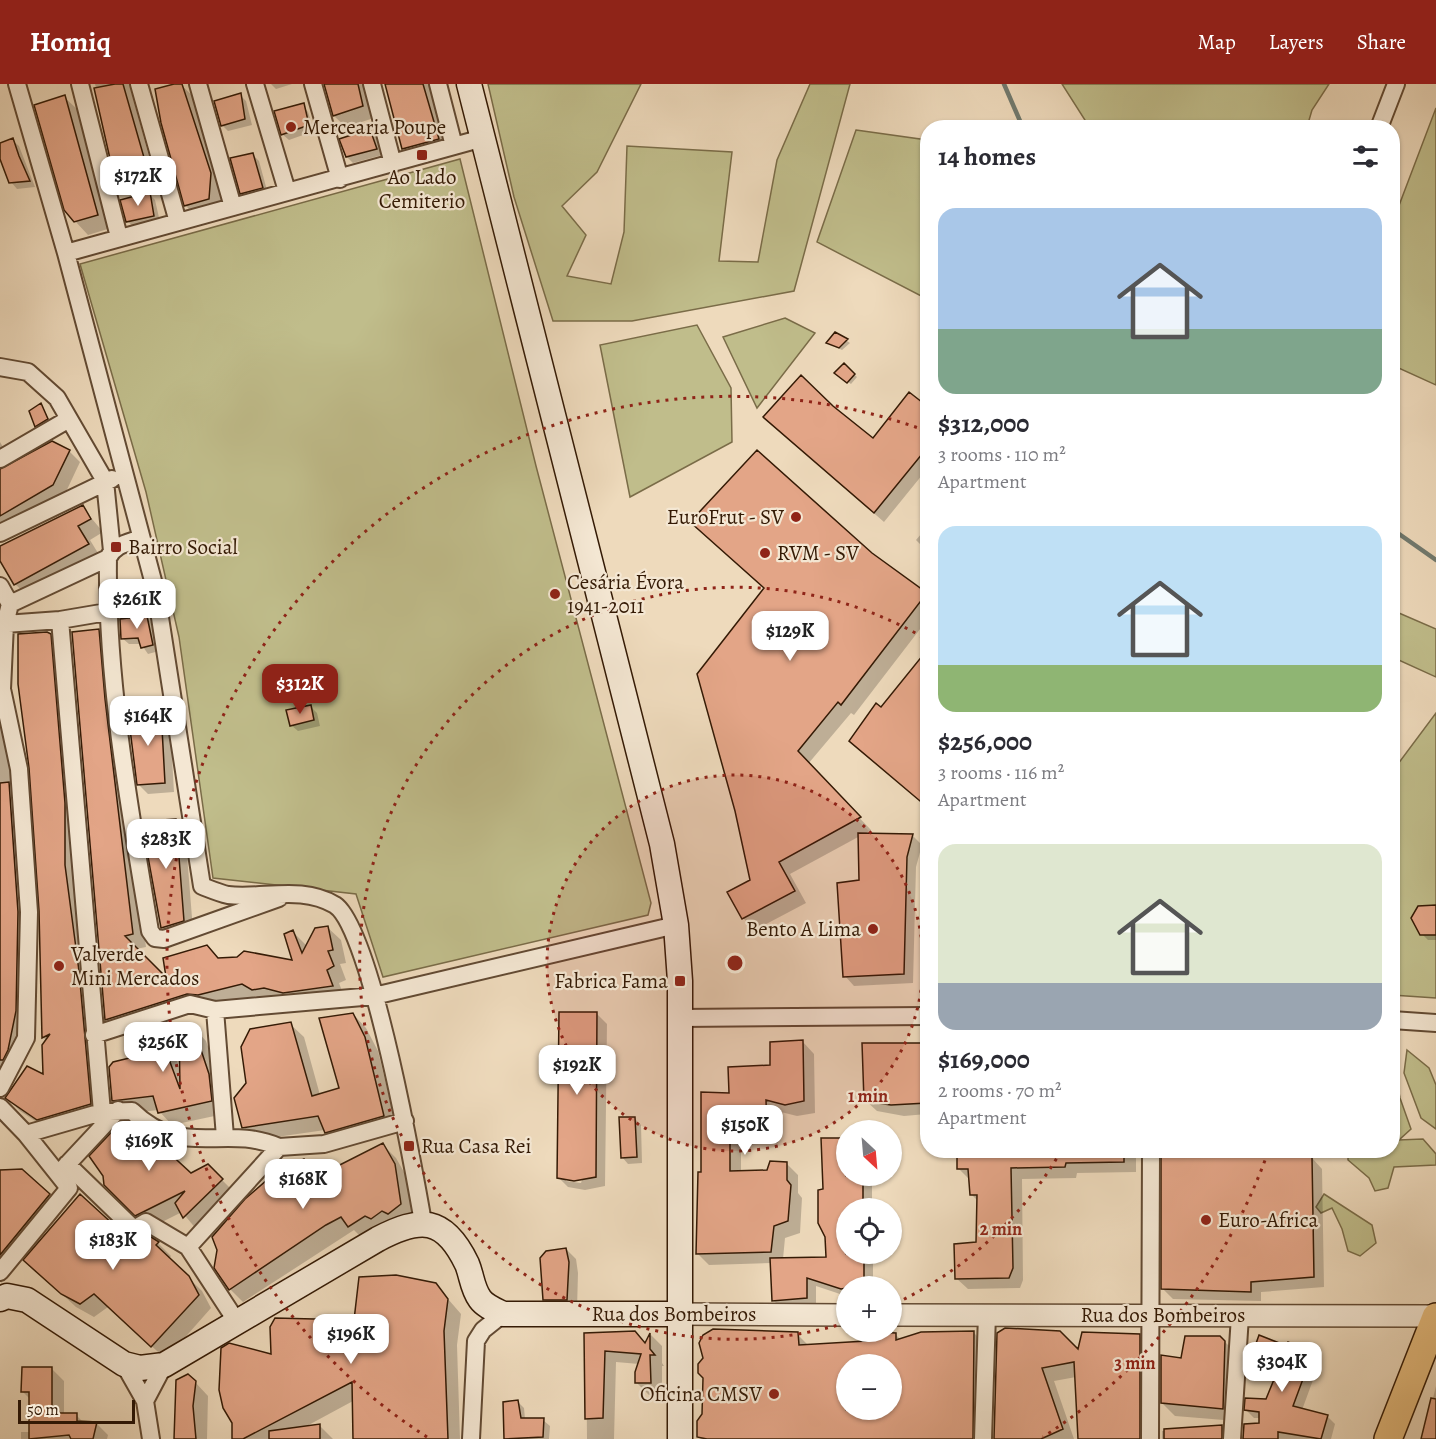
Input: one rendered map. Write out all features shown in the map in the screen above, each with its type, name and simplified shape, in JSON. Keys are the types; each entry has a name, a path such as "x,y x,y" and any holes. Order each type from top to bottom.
{"main road":[{"path":"469,84 662,844 676,925 681,1018 680,1439"},
{"path":"2,1295 27,1300 124,1364 140,1368 164,1365 378,1239 403,1226 423,1222 440,1230 455,1244 467,1265 474,1291 482,1302 503,1314"},
{"name":"Rua dos Bombeiros","path":"503,1314 680,1314"},
{"path":"1388,1439 1430,1343 1436,1317"}],"street":[{"path":"17,84 66,252 156,592 202,886 227,894 291,893 322,900 336,906 347,917 374,996 405,1121 423,1222"},
{"path":"80,84 119,237"},
{"path":"139,84 178,222"},
{"path":"198,84 233,207"},
{"path":"255,84 287,191"},
{"path":"313,84 340,179"},
{"path":"372,84 393,164"},
{"path":"438,84 454,146"},
{"path":"1382,120 1396,84"},
{"path":"66,252 287,191 340,179 483,138"},
{"path":"0,368 28,372 57,398 105,481 110,554 107,612 130,812 150,931 155,938 164,939 291,893"},
{"path":"0,459 69,419"},
{"path":"0,533 105,481 124,474"},
{"path":"0,1088 26,1038 29,912 19,769 2,689 3,623 10,604 110,554 116,547 141,538"},
{"path":"0,586 10,604"},
{"path":"3,623 60,620 107,612"},
{"path":"60,620 94,1035 110,1111"},
{"path":"94,1035 190,1004 215,1010 374,996 676,925"},
{"path":"215,1010 225,1137"},
{"path":"681,1018 920,1016"},
{"path":"1400,1021 1436,1023"},
{"path":"0,1107 62,1169 134,1230 146,1222 188,1247 237,1322"},
{"path":"62,1169 110,1111"},
{"path":"26,1134 110,1111 132,1111 155,1130 203,1140 253,1137 279,1147 324,1144 405,1121"},
{"path":"188,1247 279,1147"},
{"path":"1150,1439 1151,1158"},
{"path":"0,1272 69,1188 62,1169"},
{"path":"471,1439 476,1341 483,1330 503,1314"},
{"name":"Rua dos Bombeiros","path":"680,1314 836,1315"},
{"path":"983,1439 987,1314"},
{"name":"Rua dos Bombeiros","path":"902,1315 1436,1317"},
{"path":"1232,1439 1240,1316"},
{"path":"124,1364 145,1401 151,1439"},
{"path":"145,1401 164,1365"}],"shaded area":[{"path":"488,84 641,84 597,172 562,206 586,235 567,276 611,284 624,232 627,146 732,152 719,261 758,262 777,160 810,84 850,84 794,291 632,321 553,321 514,197"},
{"path":"1062,84 1329,84 1312,110 1309,120 1085,120"},
{"path":"1436,108 1436,385 1400,369 1400,203"},
{"path":"856,130 920,139 920,295 817,242"},
{"path":"460,159 536,466 651,903 648,915 383,977 356,894 213,878 179,637 146,492 80,264"},
{"path":"785,318 815,333 757,408 723,337"},
{"path":"697,325 731,388 732,442 630,497 600,345"},
{"path":"1400,613 1436,629 1436,677 1400,661"},
{"path":"1436,713 1436,998 1400,996 1400,761"},
{"path":"1407,1050 1429,1068 1436,1085 1436,1129 1421,1118 1404,1073"},
{"path":"1400,1098 1411,1129 1400,1139"},
{"path":"1423,1139 1436,1154 1436,1165 1394,1167 1388,1188 1375,1191 1369,1178 1348,1158 1400,1158 1400,1140"},
{"path":"1324,1194 1372,1225 1376,1243 1360,1256 1348,1251 1342,1229 1332,1208 1321,1213 1316,1207"}],"building":[{"path":"123,84 145,161 113,172 94,88"},
{"path":"182,84 211,173 209,199 184,206 161,123 155,89"},
{"path":"324,84 358,84 363,106 333,116"},
{"path":"385,84 423,84 439,139 402,149"},
{"path":"241,93 245,119 221,126 214,101"},
{"path":"65,95 98,215 74,222 64,210 34,105"},
{"path":"304,103 309,125 281,135 274,111"},
{"path":"370,129 377,149 346,157 339,139"},
{"path":"13,138 30,181 9,183 0,159 0,143"},
{"path":"253,153 263,188 240,194 230,158"},
{"path":"150,192 154,216 126,222 120,200"},
{"path":"835,332 848,339 839,348 826,343"},
{"path":"844,363 855,374 847,383 834,373"},
{"path":"801,375 833,406 873,438 909,392 920,401 920,457 874,513 763,417"},
{"path":"41,403 48,419 35,427 29,411"},
{"path":"52,441 70,450 53,485 0,516 0,469"},
{"path":"757,450 872,553 920,588 920,602 841,705 838,702 798,751 861,817 779,862 795,891 742,919 727,892 750,880 735,811 697,674 764,588 690,522"},
{"path":"83,505 91,519 78,526 89,544 14,585 0,561 0,546"},
{"path":"147,616 153,645 141,648 138,638 121,639 120,619"},
{"path":"99,629 133,934 125,936 166,977 163,958 207,945 218,958 237,957 244,951 292,960 284,934 293,930 302,953 315,928 328,926 333,950 328,951 334,966 327,970 333,986 283,993 264,988 252,990 242,984 198,995 187,994 105,1020 72,632"},
{"path":"47,632 51,634 65,803 65,865 79,971 91,1104 37,1120 5,1098 27,1066 43,1074 42,1045 50,1034 42,1038 39,911 29,768 18,684 18,634"},
{"path":"920,659 920,801 849,741 876,703 881,707"},
{"path":"311,705 314,720 290,726 286,710"},
{"path":"161,710 165,783 137,785 128,713"},
{"path":"9,782 18,912 16,1011 8,1050 3,1060 0,1060 0,783"},
{"path":"176,819 184,921 161,928 146,846 147,821"},
{"name":"Bento A Lima","path":"858,833 913,834 907,857 904,974 843,977 837,883 859,880"},
{"path":"1436,905 1436,935 1420,935 1411,918 1418,906"},
{"path":"559,1012 597,1012 596,1177 574,1181 557,1178"},
{"path":"353,1013 365,1037 384,1116 325,1133 318,1116 242,1128 234,1098 246,1083 241,1047 250,1029 291,1022 312,1096 339,1088 319,1018"},
{"path":"179,1026 193,1026 209,1074 212,1101 158,1113 153,1096 112,1101 109,1067 113,1062 142,1055 141,1031 153,1027 157,1027 180,1089"},
{"path":"803,1040 804,1101 785,1105 766,1100 767,1132 730,1134 730,1171 767,1170 770,1161 787,1162 787,1180 791,1185 788,1221 774,1226 771,1252 696,1254 698,1172 701,1172 701,1092 729,1093 728,1067 770,1065 770,1042"},
{"path":"862,1043 920,1043 920,1103 891,1105 864,1101"},
{"path":"619,1117 635,1117 637,1157 621,1158"},
{"path":"121,1122 128,1122 153,1138 191,1173 208,1164 223,1179 183,1218 175,1203 185,1191 135,1216 104,1185 103,1176 89,1156"},
{"path":"821,1138 836,1138 836,1186 863,1186 863,1198 836,1198 836,1264 864,1264 864,1276 836,1276 836,1287 807,1278 807,1298 772,1301 770,1258 826,1257 825,1237 818,1223 818,1190 823,1189"},
{"path":"383,1143 395,1164 401,1204 388,1214 382,1211 371,1219 365,1216 348,1227 341,1217 229,1290 214,1268 217,1250 212,1237 245,1199 275,1173 304,1159 318,1176"},
{"path":"957,1158 1124,1158 1124,1162 1066,1163 1065,1167 1011,1168 1013,1268 1009,1278 955,1279 954,1244 976,1242 977,1195 970,1195 968,1169 957,1169"},
{"name":"Euro-Africa","path":"1161,1158 1312,1158 1314,1277 1251,1282 1251,1292 1161,1289"},
{"path":"22,1169 50,1194 0,1255 0,1170"},
{"path":"80,1194 127,1237 140,1245 148,1235 159,1242 156,1245 189,1276 199,1295 151,1347 94,1294 80,1304 61,1294 23,1260"},
{"path":"566,1248 569,1262 567,1300 543,1300 540,1258 546,1251"},
{"path":"396,1275 436,1283 448,1299 444,1331 448,1439 353,1439 352,1382 243,1439 232,1439 232,1423 223,1408 219,1390 221,1348 229,1343 271,1354 270,1327 275,1318 354,1320 359,1277"},
{"path":"1005,1328 1060,1331 1078,1349 1082,1332 1140,1334 1140,1439 1078,1439 1074,1362 1042,1368 1063,1429 1041,1439 994,1439 997,1333"},
{"name":"Oficina CMSV","path":"713,1329 798,1332 799,1345 902,1342 902,1338 921,1332 974,1331 973,1439 707,1439 697,1437 697,1421 702,1414 703,1378 698,1373 698,1364 703,1358 699,1343 703,1335"},
{"path":"635,1331 645,1343 650,1333 650,1349 655,1355 650,1355 651,1383 635,1383 635,1372 641,1354 605,1351 603,1418 585,1419 584,1333"},
{"path":"1259,1335 1287,1346 1288,1342 1313,1352 1293,1406 1328,1415 1321,1439 1278,1432 1278,1439 1243,1439 1244,1424 1259,1423 1259,1412 1244,1410 1245,1398 1266,1399 1275,1377 1247,1369"},
{"path":"1185,1336 1220,1336 1225,1341 1223,1409 1161,1403 1161,1355 1181,1358"},
{"path":"22,1367 52,1367 52,1413 77,1413 77,1421 97,1422 93,1439 71,1439 69,1435 29,1439 29,1392 21,1392"},
{"path":"188,1374 196,1381 193,1406 196,1439 174,1439 176,1380"},
{"path":"1431,1398 1436,1399 1436,1439 1421,1439"},
{"path":"518,1400 521,1418 544,1418 543,1437 504,1439 503,1402"},
{"path":"320,1424 320,1439 269,1439 269,1431"},
{"path":"1222,1425 1222,1439 1164,1439 1164,1429"}],"waterway":[{"path":"1004,84 1020,120"},
{"path":"1400,535 1436,560"}],"place":[{"name":"Mercearia Poupe","path":"291,127"},
{"name":"Ao Lado Cemiterio","path":"422,155"},
{"name":"EuroFrut - SV","path":"796,517"},
{"name":"Bairro Social","path":"116,547"},
{"name":"RVM - SV","path":"765,553"},
{"name":"Cesária Évora 1941-2011","path":"555,594"},
{"name":"Bento A Lima","path":"873,929"},
{"name":"Valverde Mini Mercados","path":"59,966"},
{"name":"Fabrica Fama","path":"680,981"},
{"name":"Rua Casa Rei","path":"409,1146"},
{"name":"Euro-Africa","path":"1206,1220"},
{"name":"Oficina CMSV","path":"774,1394"}]}
